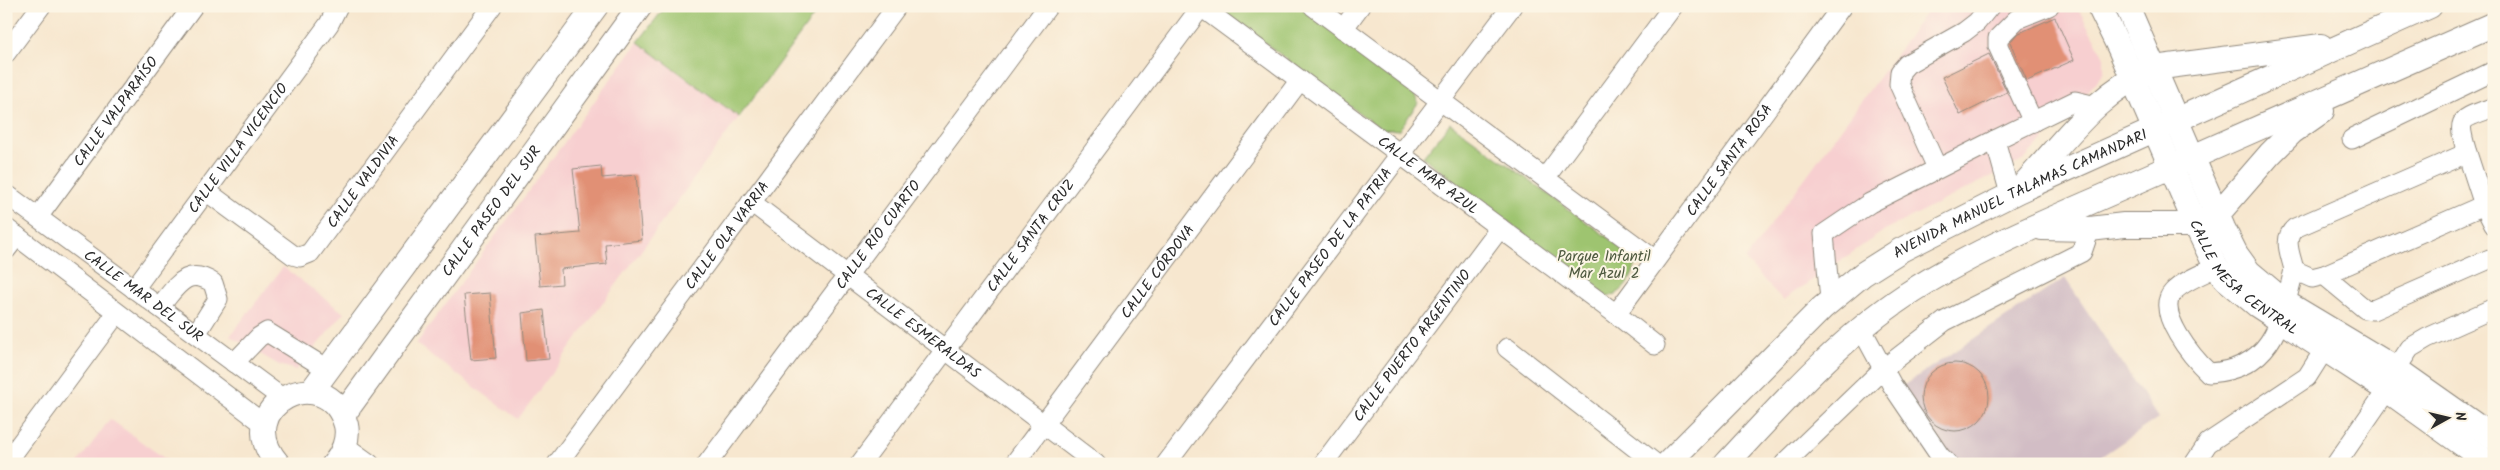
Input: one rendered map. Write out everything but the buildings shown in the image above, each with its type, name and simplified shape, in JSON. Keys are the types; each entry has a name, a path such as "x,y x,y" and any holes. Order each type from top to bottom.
{"main road":[{"path":"311,392 596,6"},
{"name":"CALLE PASEO DEL SUR","path":"343,415 640,6"},
{"name":"CALLE MESA CENTRAL","path":"2099,6 2143,73"},
{"name":"CALLE MESA CENTRAL","path":"2127,6 2143,73 2182,162 2218,215 2236,254 2249,272 2283,313 2324,350 2392,380 2490,464"},
{"name":"AVENIDA MANUEL TALAMAS CAMANDARI","path":"1667,464 1772,355 1830,300 1863,274 1901,250 2014,192 2430,6"},
{"path":"1726,464 1812,372 1861,328 1905,295 1948,269 2182,162 2494,24"},
{"path":"2014,192 2048,159 2071,129 2096,106 2143,73 2348,42"},
{"path":"2035,228 2090,229 2124,225 2196,225 2218,215 2244,182 2292,132 2364,81"},
{"name":"CALLE MESA CENTRAL","path":"2182,162 2196,225 2216,266 2242,294 2283,313 2392,380 2494,438"},
{"path":"268,460 264,438 264,424 271,410 282,398 296,392 311,392 330,399 343,415 347,430 340,455"}],"street":[{"path":"6,53 41,6"},
{"name":"CALLE VALPARAÍSO","path":"38,217 193,6"},
{"name":"CALLE VILLA VICENCIO","path":"134,289 329,24 338,6"},
{"name":"CALLE OLA VARRIA","path":"557,464 897,6"},
{"name":"CALLE RÍO CUARTO","path":"707,464 1048,6"},
{"name":"CALLE MAR AZUL","path":"1201,6 1616,314 1654,345"},
{"name":"CALLE SANTA CRUZ","path":"860,464 1201,6"},
{"path":"1313,6 1655,260"},
{"path":"1343,28 1360,6"},
{"name":"CALLE PASEO DE LA PATRIA","path":"1166,464 1512,6"},
{"path":"1545,178 1673,6"},
{"name":"CALLE SANTA ROSA","path":"1616,314 1842,6"},
{"path":"1937,168 1898,84 1900,72 1907,64 1964,32 1977,22 1990,6"},
{"path":"2033,122 1998,46 1998,38 2007,26 2017,19 2049,6"},
{"name":"CALLE VALDIVIA","path":"206,191 287,251 300,256 310,253 489,7"},
{"path":"2352,139 2494,70"},
{"name":"CALLE CÓRDOVA","path":"1014,464 1300,80"},
{"path":"1830,300 1824,234 1870,203 2075,101 2096,106"},
{"path":"2494,107 2465,118 2461,123 2460,129 2484,205 2494,225"},
{"path":"1995,140 2014,192"},
{"path":"2216,266 2174,290 2167,304 2167,312 2174,326 2196,361 2209,374 2227,372 2248,364 2268,347 2283,313 2294,270 2287,240 2289,233 2295,228 2467,153"},
{"name":"CALLE MAR DEL SUR","path":"6,194 282,398"},
{"name":"CALLE ESMERALDAS","path":"751,202 1096,464"},
{"path":"2294,270 2312,278 2324,275 2484,205"},
{"name":"CALLE PUERTO ARGENTINO","path":"1323,464 1500,228"},
{"path":"1784,464 1883,369 1945,321 2082,252 2090,229"},
{"name":"CALLE MAR DEL SUR","path":"10,238 117,313 264,424"},
{"path":"2324,275 2365,309 2373,310 2494,257"},
{"path":"159,307 188,277 197,275 213,283 218,299 196,334"},
{"path":"2336,464 2392,380 2410,348 2427,338 2494,308"},
{"path":"6,463 117,313"},
{"path":"1861,328 1883,369 1940,456 1948,464"},
{"path":"234,363 251,344 263,333 267,332 327,369"},
{"path":"1507,348 1656,464"},
{"path":"2194,464 2208,442 2307,377 2324,350"},
{"path":"340,455 370,464"}],"shaded area":[{"path":"1931,6 2077,6 2104,57 2104,72 2077,105 2024,160 1885,230 1783,300 1745,260"},
{"path":"638,42 739,117 518,419 416,344"},
{"path":"283,267 344,313 296,370 279,365 230,336"},
{"path":"2065,278 2158,418 2090,464 1934,464 1889,395"},
{"path":"110,419 172,464 77,464"}],"green space":[{"path":"666,6 821,6 739,117 638,42"},
{"path":"1215,6 1299,6 1414,93 1418,103 1399,130 1381,129"},
{"name":"Parque Infantil Mar Azul 2","path":"1450,123 1636,258 1634,271 1624,288 1607,297 1423,157"}]}
